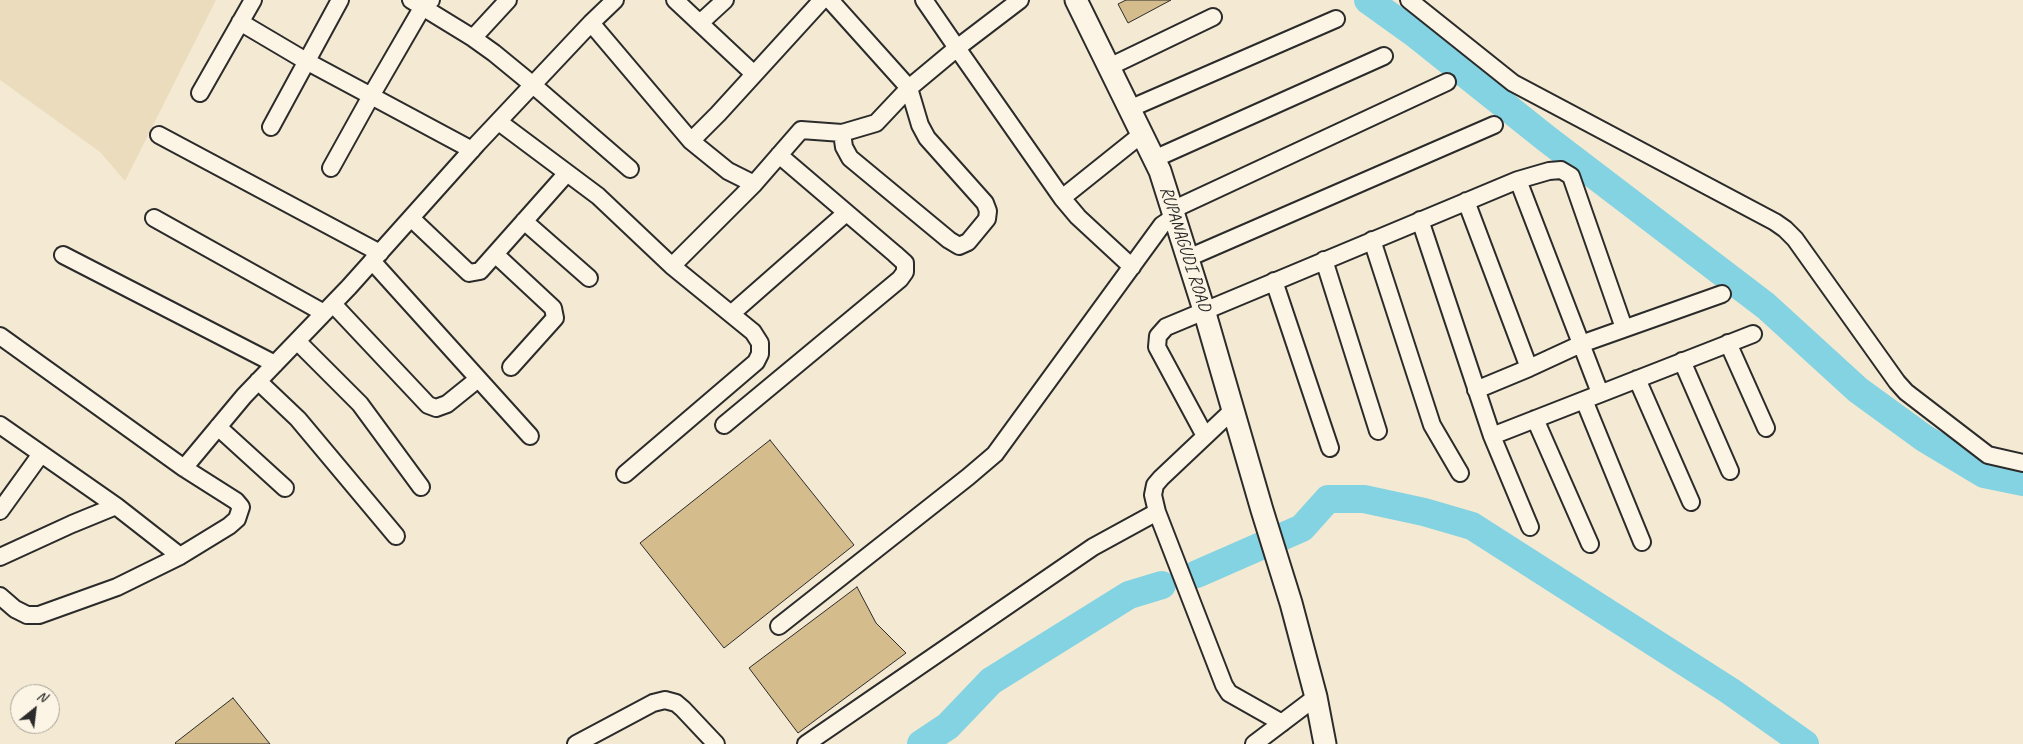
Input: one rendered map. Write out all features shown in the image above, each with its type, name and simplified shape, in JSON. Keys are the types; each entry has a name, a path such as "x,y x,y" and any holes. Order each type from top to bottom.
{"main road":[{"name":"RUPANAGUDI ROAD","path":"1076,0 1160,171 1204,310 1262,510 1286,585 1316,697 1326,744"}],"street":[{"path":"200,93 253,0"},
{"path":"271,127 340,0"},
{"path":"473,38 508,0"},
{"path":"184,468 258,381 376,257 472,150 591,23 615,0"},
{"path":"676,0 754,74"},
{"path":"700,23 724,0"},
{"path":"691,141 822,0"},
{"path":"830,0 909,88 920,125 927,138 985,203 988,211 987,219 968,242 959,246 949,240 850,158 844,147 842,132"},
{"path":"924,0 1062,198 1078,217 1132,267"},
{"path":"672,266 754,184 801,130 842,132 876,123 909,88 957,48 1020,0"},
{"path":"1409,0 1513,83 1785,229 1795,239 1906,392 1988,456 2023,463"},
{"path":"331,168 421,3 473,38 533,85 630,169"},
{"path":"1109,67 1213,17"},
{"path":"1129,109 1336,19"},
{"path":"240,22 306,61 472,150"},
{"path":"591,23 691,141 728,171 754,184"},
{"path":"1154,159 1384,56"},
{"path":"779,626 968,478 995,454 1173,213 1447,82"},
{"path":"499,122 598,196 672,266 753,332 760,343 760,354 756,362 625,474"},
{"path":"1188,258 1494,125"},
{"path":"1062,198 1142,134"},
{"path":"159,135 376,257 478,379 530,436"},
{"path":"724,425 900,279 905,272 904,263 895,254 779,155"},
{"path":"1205,436 1157,347 1158,336 1166,327 1466,201 1518,180 1549,171 1561,170 1571,176 1624,328"},
{"path":"411,218 469,273 480,271 566,172"},
{"path":"1518,180 1600,394"},
{"path":"1466,201 1529,368"},
{"path":"731,314 846,213"},
{"path":"154,218 328,308 428,405 436,408 447,404 478,379"},
{"path":"1420,220 1492,436 1530,527"},
{"path":"524,221 589,278"},
{"path":"1372,240 1432,425 1460,474"},
{"path":"495,254 553,308 554,318 511,367"},
{"path":"63,255 275,364"},
{"path":"1324,260 1378,431"},
{"path":"1274,281 1330,448"},
{"path":"1476,390 1581,344 1722,294"},
{"path":"1492,436 1753,334"},
{"path":"0,336 184,468 236,501 240,507 237,519 229,526 180,556 117,587 40,615 26,615 15,609 0,596"},
{"path":"297,341 360,404 421,486"},
{"path":"1728,343 1766,428"},
{"path":"1682,361 1730,471"},
{"path":"1637,379 1691,502"},
{"path":"258,381 298,418 396,536"},
{"path":"1584,400 1642,542"},
{"path":"1233,410 1154,485 1153,495 1157,512 1224,685 1228,692 1282,723"},
{"path":"1535,419 1590,544"},
{"path":"0,425 116,506 180,556"},
{"path":"218,427 284,488"},
{"path":"0,511 41,454"},
{"path":"0,557 116,506"},
{"path":"806,744 1092,547 1157,512"},
{"path":"1254,744 1316,697"},
{"path":"576,744 653,703 665,700 676,703 683,709 716,744"}],"shaded area":[{"path":"0,0 216,0 125,181 100,152 0,80"}],"building":[{"path":"1126,0 1171,0 1128,23 1118,4"},
{"path":"770,440 854,545 724,648 640,543"},
{"path":"857,587 876,623 906,653 798,733 749,668"},
{"path":"233,698 270,744 175,743"}],"waterway":[{"path":"1368,0 1414,33 1547,139 1766,306 1858,390 1924,438 1984,474 2023,482"},
{"path":"1197,574 1302,528 1328,499 1364,499 1424,512 1472,526 1730,691 1805,744"},
{"path":"921,744 948,726 991,681 1129,595 1162,585"}]}
